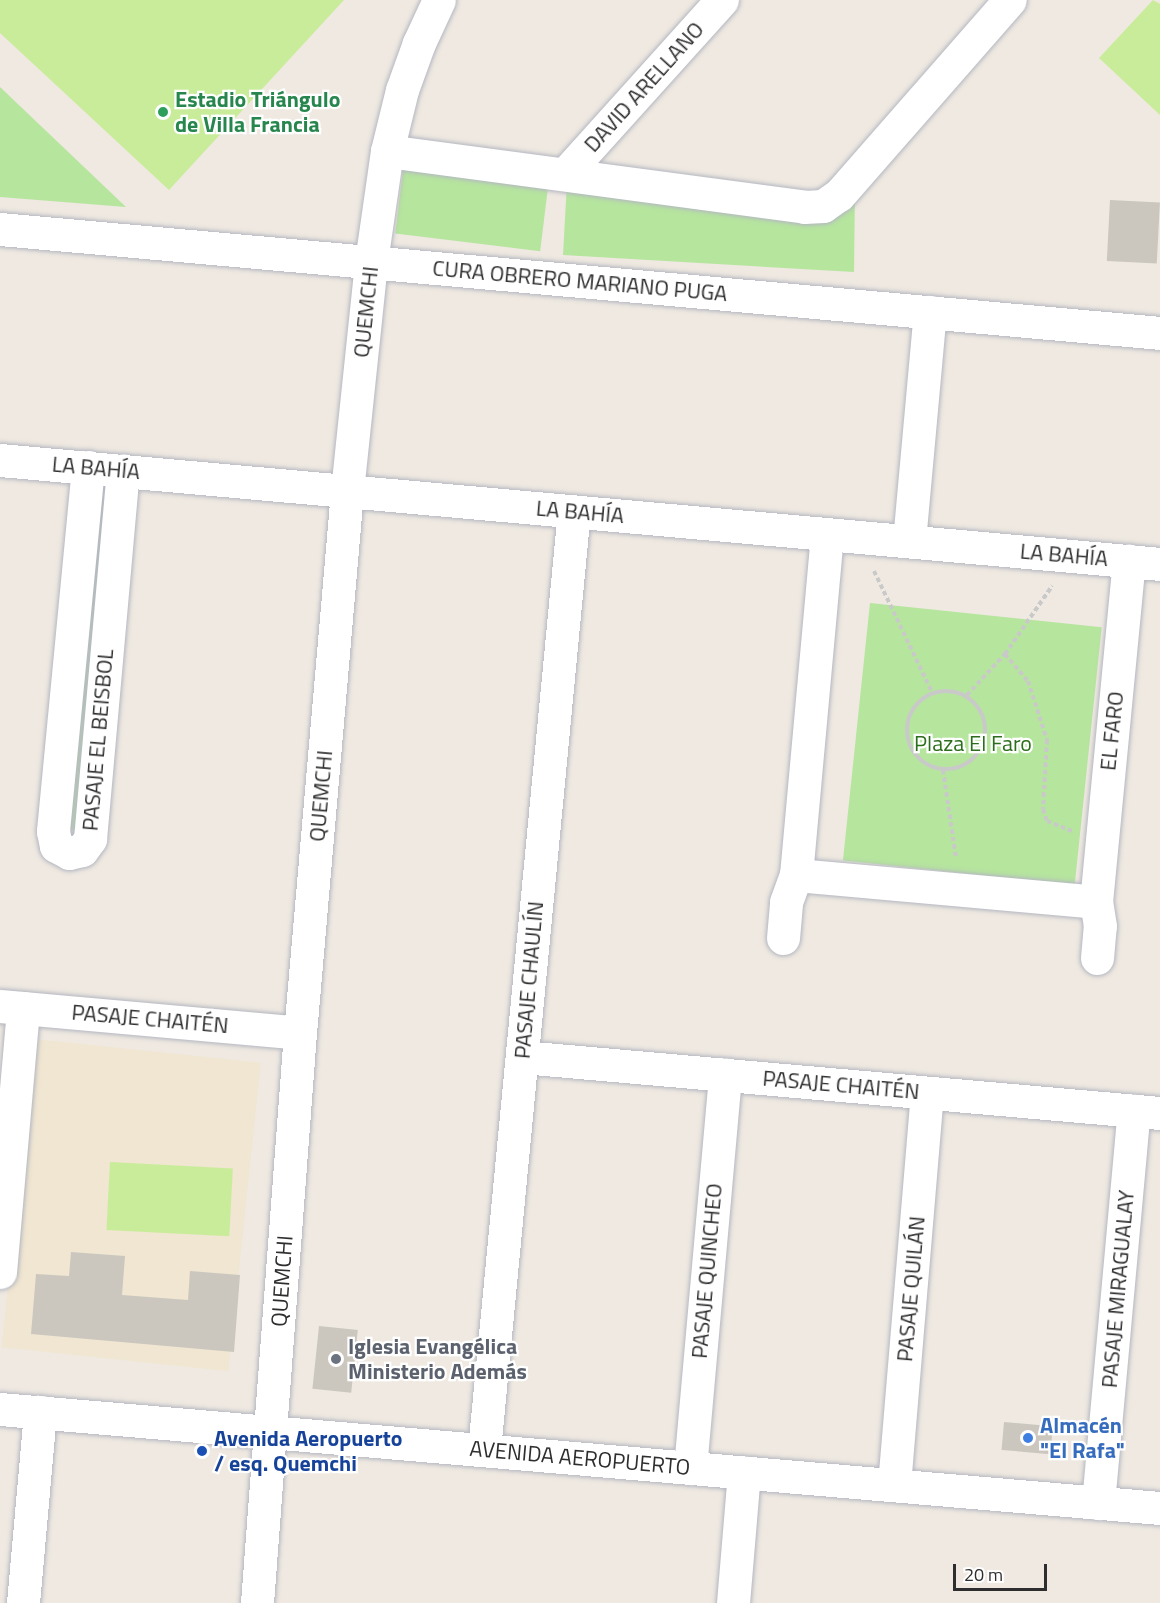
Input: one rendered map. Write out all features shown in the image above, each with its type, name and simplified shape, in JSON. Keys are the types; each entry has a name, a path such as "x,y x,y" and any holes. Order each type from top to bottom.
{"street":[{"name":"DAVID ARELLANO","path":"566,173 722,0"},
{"path":"387,151 566,173 804,207 823,206 839,195 1010,0"},
{"name":"QUEMCHI","path":"257,1603 300,1033 347,491 371,262 387,151 402,90 434,2"},
{"name":"CURA OBRERO MARIANO PUGA","path":"0,229 1160,333"},
{"path":"909,541 930,312"},
{"name":"LA BAHÍA","path":"0,460 1144,562"},
{"name":"PASAJE EL BEISBOL","path":"88,467 53,831 56,846 69,853 82,850 90,839 123,470"},
{"name":"PASAJE CHAULÍN","path":"484,1450 574,511"},
{"path":"783,938 786,902 796,875 842,535"},
{"name":"EL FARO","path":"1097,958 1100,926 1096,902 1102,840 1144,562"},
{"path":"796,875 1096,902"},
{"path":"0,1272 11,1007"},
{"name":"PASAJE CHAITÉN","path":"11,1007 300,1033"},
{"name":"PASAJE CHAITÉN","path":"522,1057 1147,1112"},
{"name":"PASAJE QUINCHEO","path":"690,1468 725,1075"},
{"name":"PASAJE QUILÁN","path":"894,1485 927,1093"},
{"name":"PASAJE MIRAGUALAY","path":"1098,1503 1147,1112"},
{"name":"AVENIDA AEROPUERTO","path":"0,1409 1160,1508"},
{"path":"24,1603 40,1412"},
{"path":"733,1603 744,1472"}],"path":[{"path":"842,535 932,692"},
{"path":"967,695 1005,654 1073,556"},
{"path":"1005,654 1029,681 1047,740 1041,800 1047,821 1055,826 1102,840"},
{"path":"950,690 967,695 980,708 986,725 984,743 975,758 960,768 943,770 925,764 913,752 907,735 908,717 917,702 932,692 950,690"},
{"path":"943,770 960,890"}],"shaded area":[{"path":"34,1039 261,1063 228,1371 2,1347"}],"green space":[{"name":"Estadio Triángulo de Villa Francia","path":"0,0 344,0 169,190 0,33"},
{"path":"1153,0 1160,4 1160,115 1099,58"},
{"path":"0,87 126,207 0,197"},
{"path":"404,162 549,180 540,251 395,233"},
{"path":"567,182 827,216 855,190 854,272 563,255"},
{"path":"92,500 113,502 84,831 63,829"},
{"name":"Plaza El Faro","path":"870,603 1102,627 1075,885 843,861"},
{"path":"110,1162 233,1168 229,1236 106,1230"}],"building":[{"path":"1110,200 1160,203 1157,264 1107,261"},
{"path":"71,1252 125,1256 122,1295 188,1300 190,1271 240,1275 234,1352 31,1334 36,1274 69,1276"},
{"name":"Iglesia Evangélica Ministerio Además","path":"319,1326 358,1330 351,1393 312,1389"},
{"name":"Almacén \"El Rafa\"","path":"1004,1422 1053,1426 1050,1454 1002,1450"}],"place":[{"name":"Estadio Triángulo de Villa Francia","path":"163,112"},
{"name":"Iglesia Evangélica Ministerio Además","path":"336,1359"},
{"name":"Almacén \"El Rafa\"","path":"1028,1438"},
{"name":"Avenida Aeropuerto / esq. Quemchi","path":"202,1451"}]}
